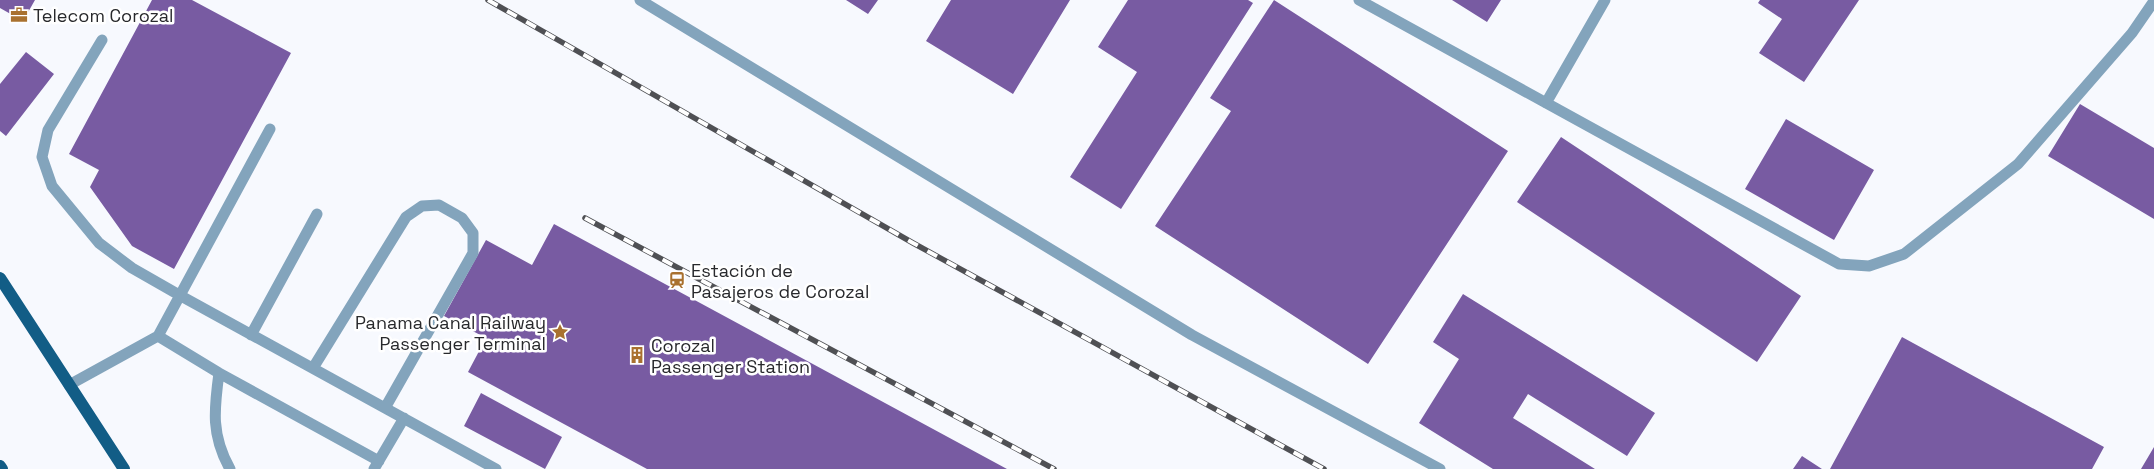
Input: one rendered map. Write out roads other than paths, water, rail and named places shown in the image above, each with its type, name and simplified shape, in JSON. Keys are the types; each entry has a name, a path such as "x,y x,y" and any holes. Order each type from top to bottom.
{"main road":[{"path":"0,278 124,469"}],"lane":[{"path":"640,0 1192,335 1440,469"},
{"path":"1359,0 1839,264 1869,266 1904,254 2018,164 2132,33 2154,1"},
{"path":"1546,103 1605,0"},
{"path":"102,40 48,130 42,156 52,186 99,243 132,268 181,296 496,469"},
{"path":"69,385 158,336 270,129"},
{"path":"313,368 406,217 422,206 439,205 462,218 473,234 472,253 385,408"},
{"path":"251,334 317,214"},
{"path":"158,336 376,465 404,418"},
{"path":"219,373 214,407 216,432 222,455 230,469"}],"railway":[{"path":"488,0 913,243 1324,469"},
{"path":"585,218 1054,469"}],"place":[{"name":"Telecom Corozal","path":"19,15"},
{"name":"Estación de Pasajeros de Corozal","path":"677,280"},
{"name":"Panama Canal Railway Passenger Terminal","path":"560,332"},
{"name":"Corozal Passenger Station","path":"637,355"}]}
